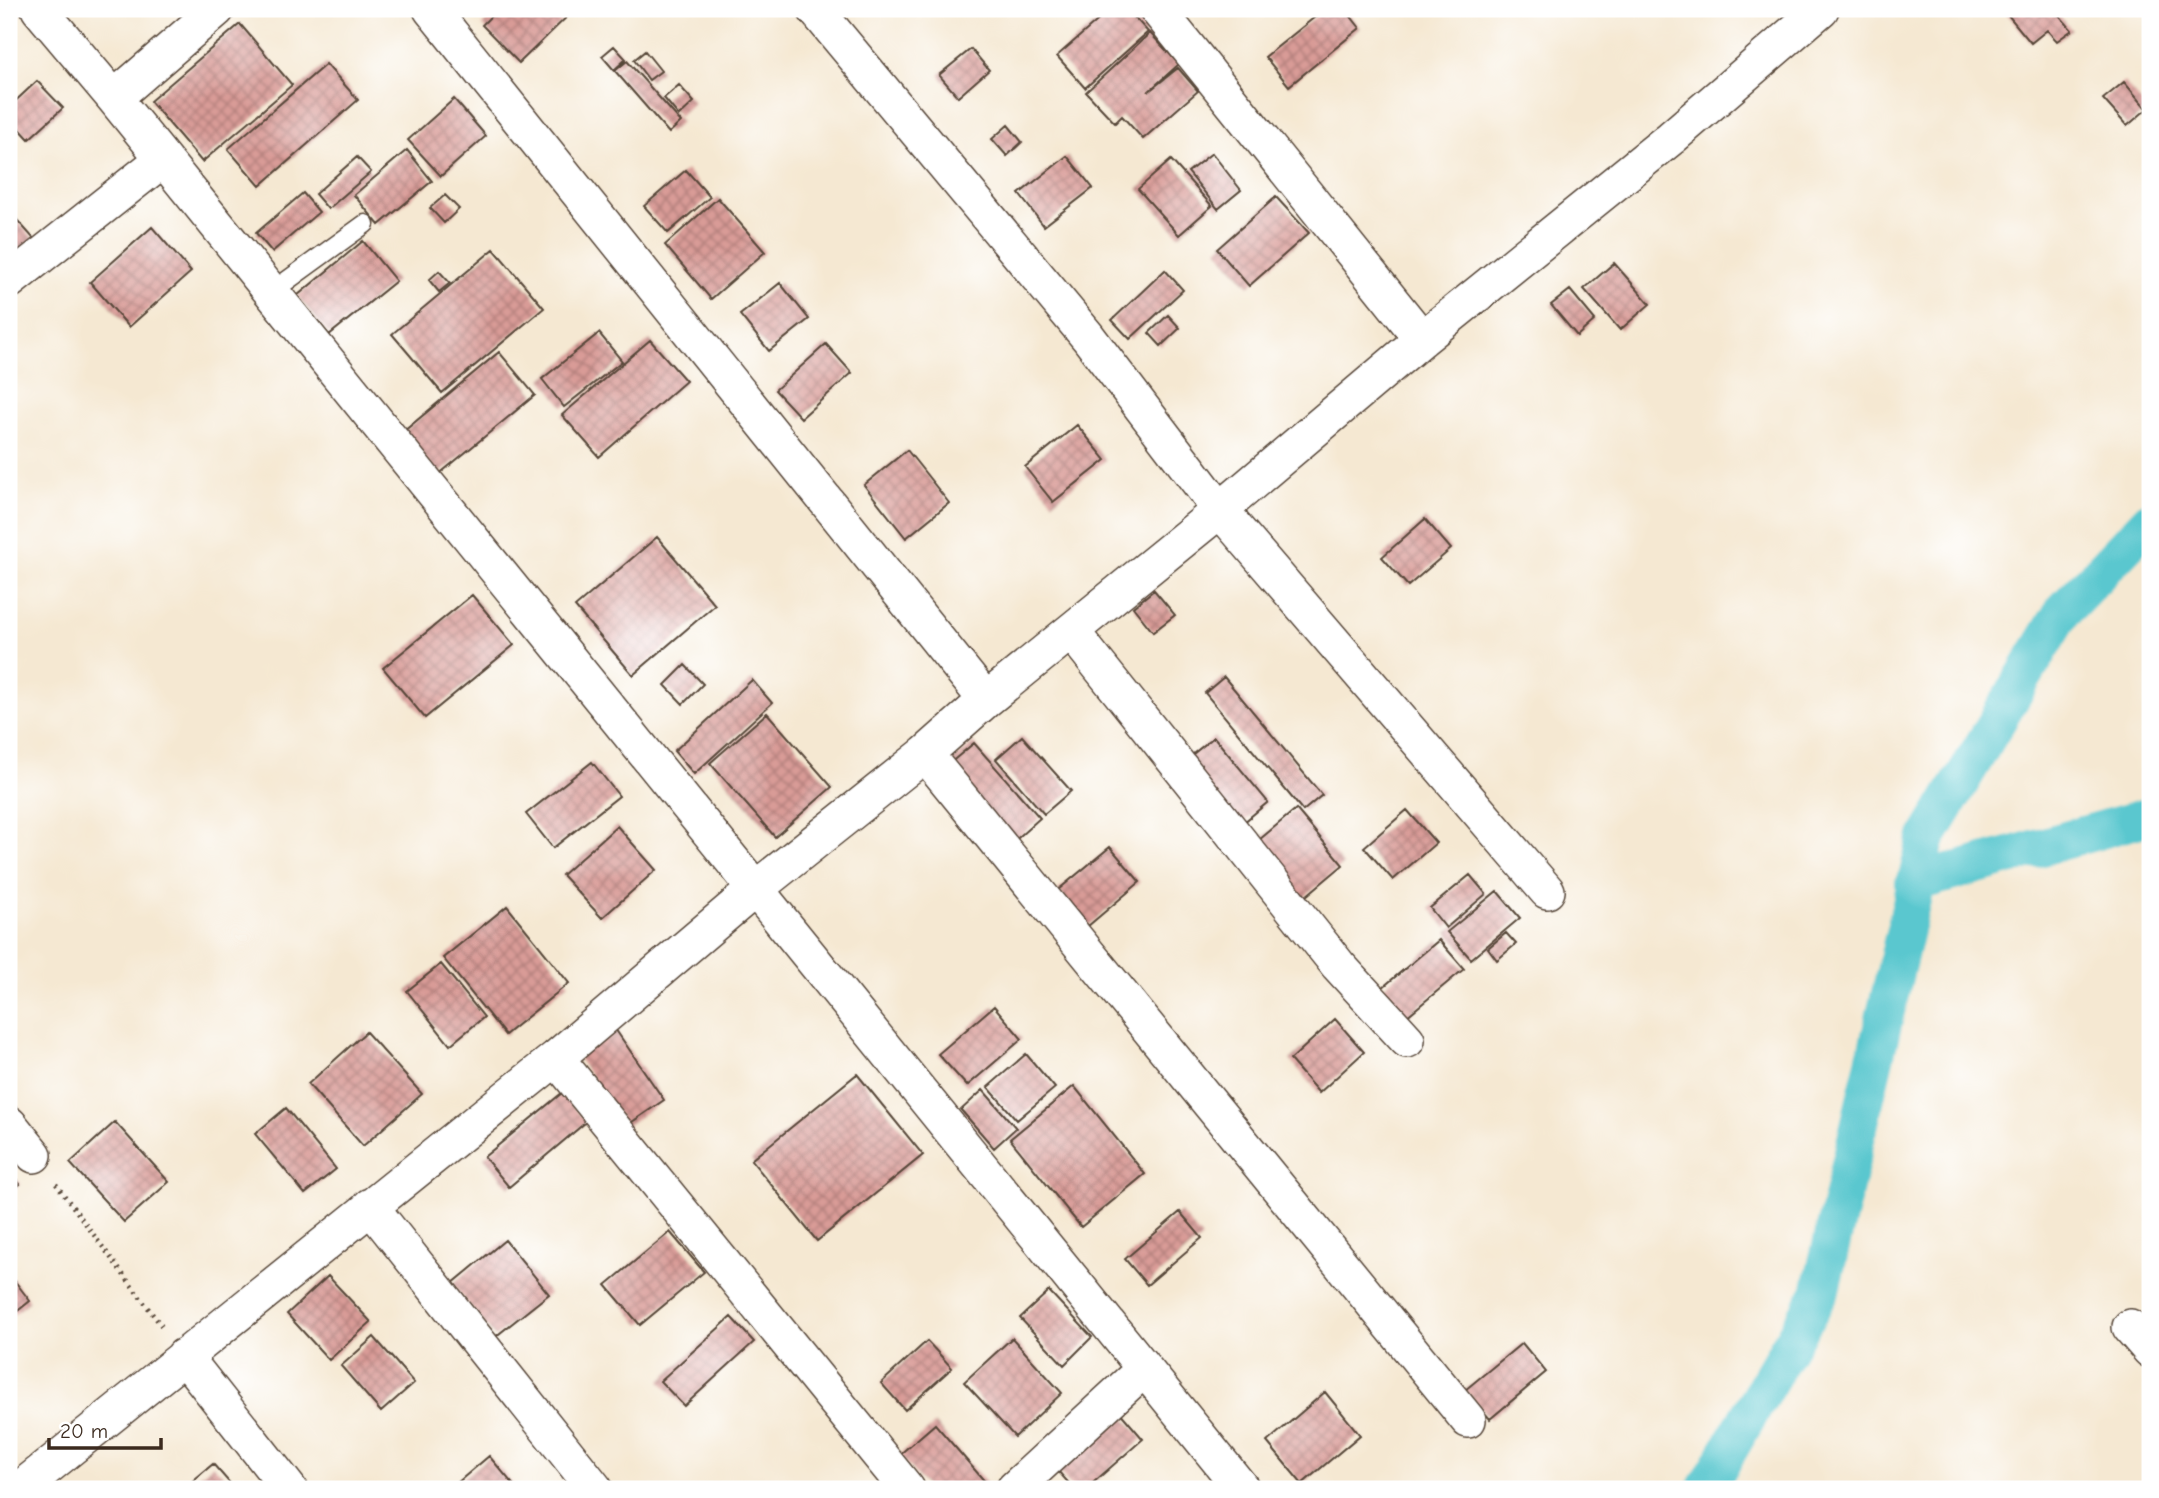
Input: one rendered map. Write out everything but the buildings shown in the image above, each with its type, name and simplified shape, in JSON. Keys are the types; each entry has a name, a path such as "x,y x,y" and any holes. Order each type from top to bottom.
{"street":[{"path":"39,9 1242,1489"},
{"path":"114,98 217,9"},
{"path":"431,9 986,700"},
{"path":"815,9 1088,337 1220,510 1547,891"},
{"path":"1157,9 1422,339"},
{"path":"20,1489 556,1058 754,890 925,754 986,700 1220,510 1422,339 1671,138 1821,9"},
{"path":"9,281 162,160"},
{"path":"1072,632 1338,965 1407,1040"},
{"path":"925,754 1468,1420"},
{"path":"556,1058 907,1489"},
{"path":"9,1124 34,1155"},
{"path":"370,1206 595,1489"},
{"path":"184,1356 289,1489"},
{"path":"1014,1489 1143,1370"}],"lane":[{"path":"270,293 365,224"}],"path":[{"path":"34,1155 184,1356"}],"waterway":[{"path":"1706,1489 1820,1293 1926,840 2063,611 2150,520"},
{"path":"1914,883 2150,816"}]}
